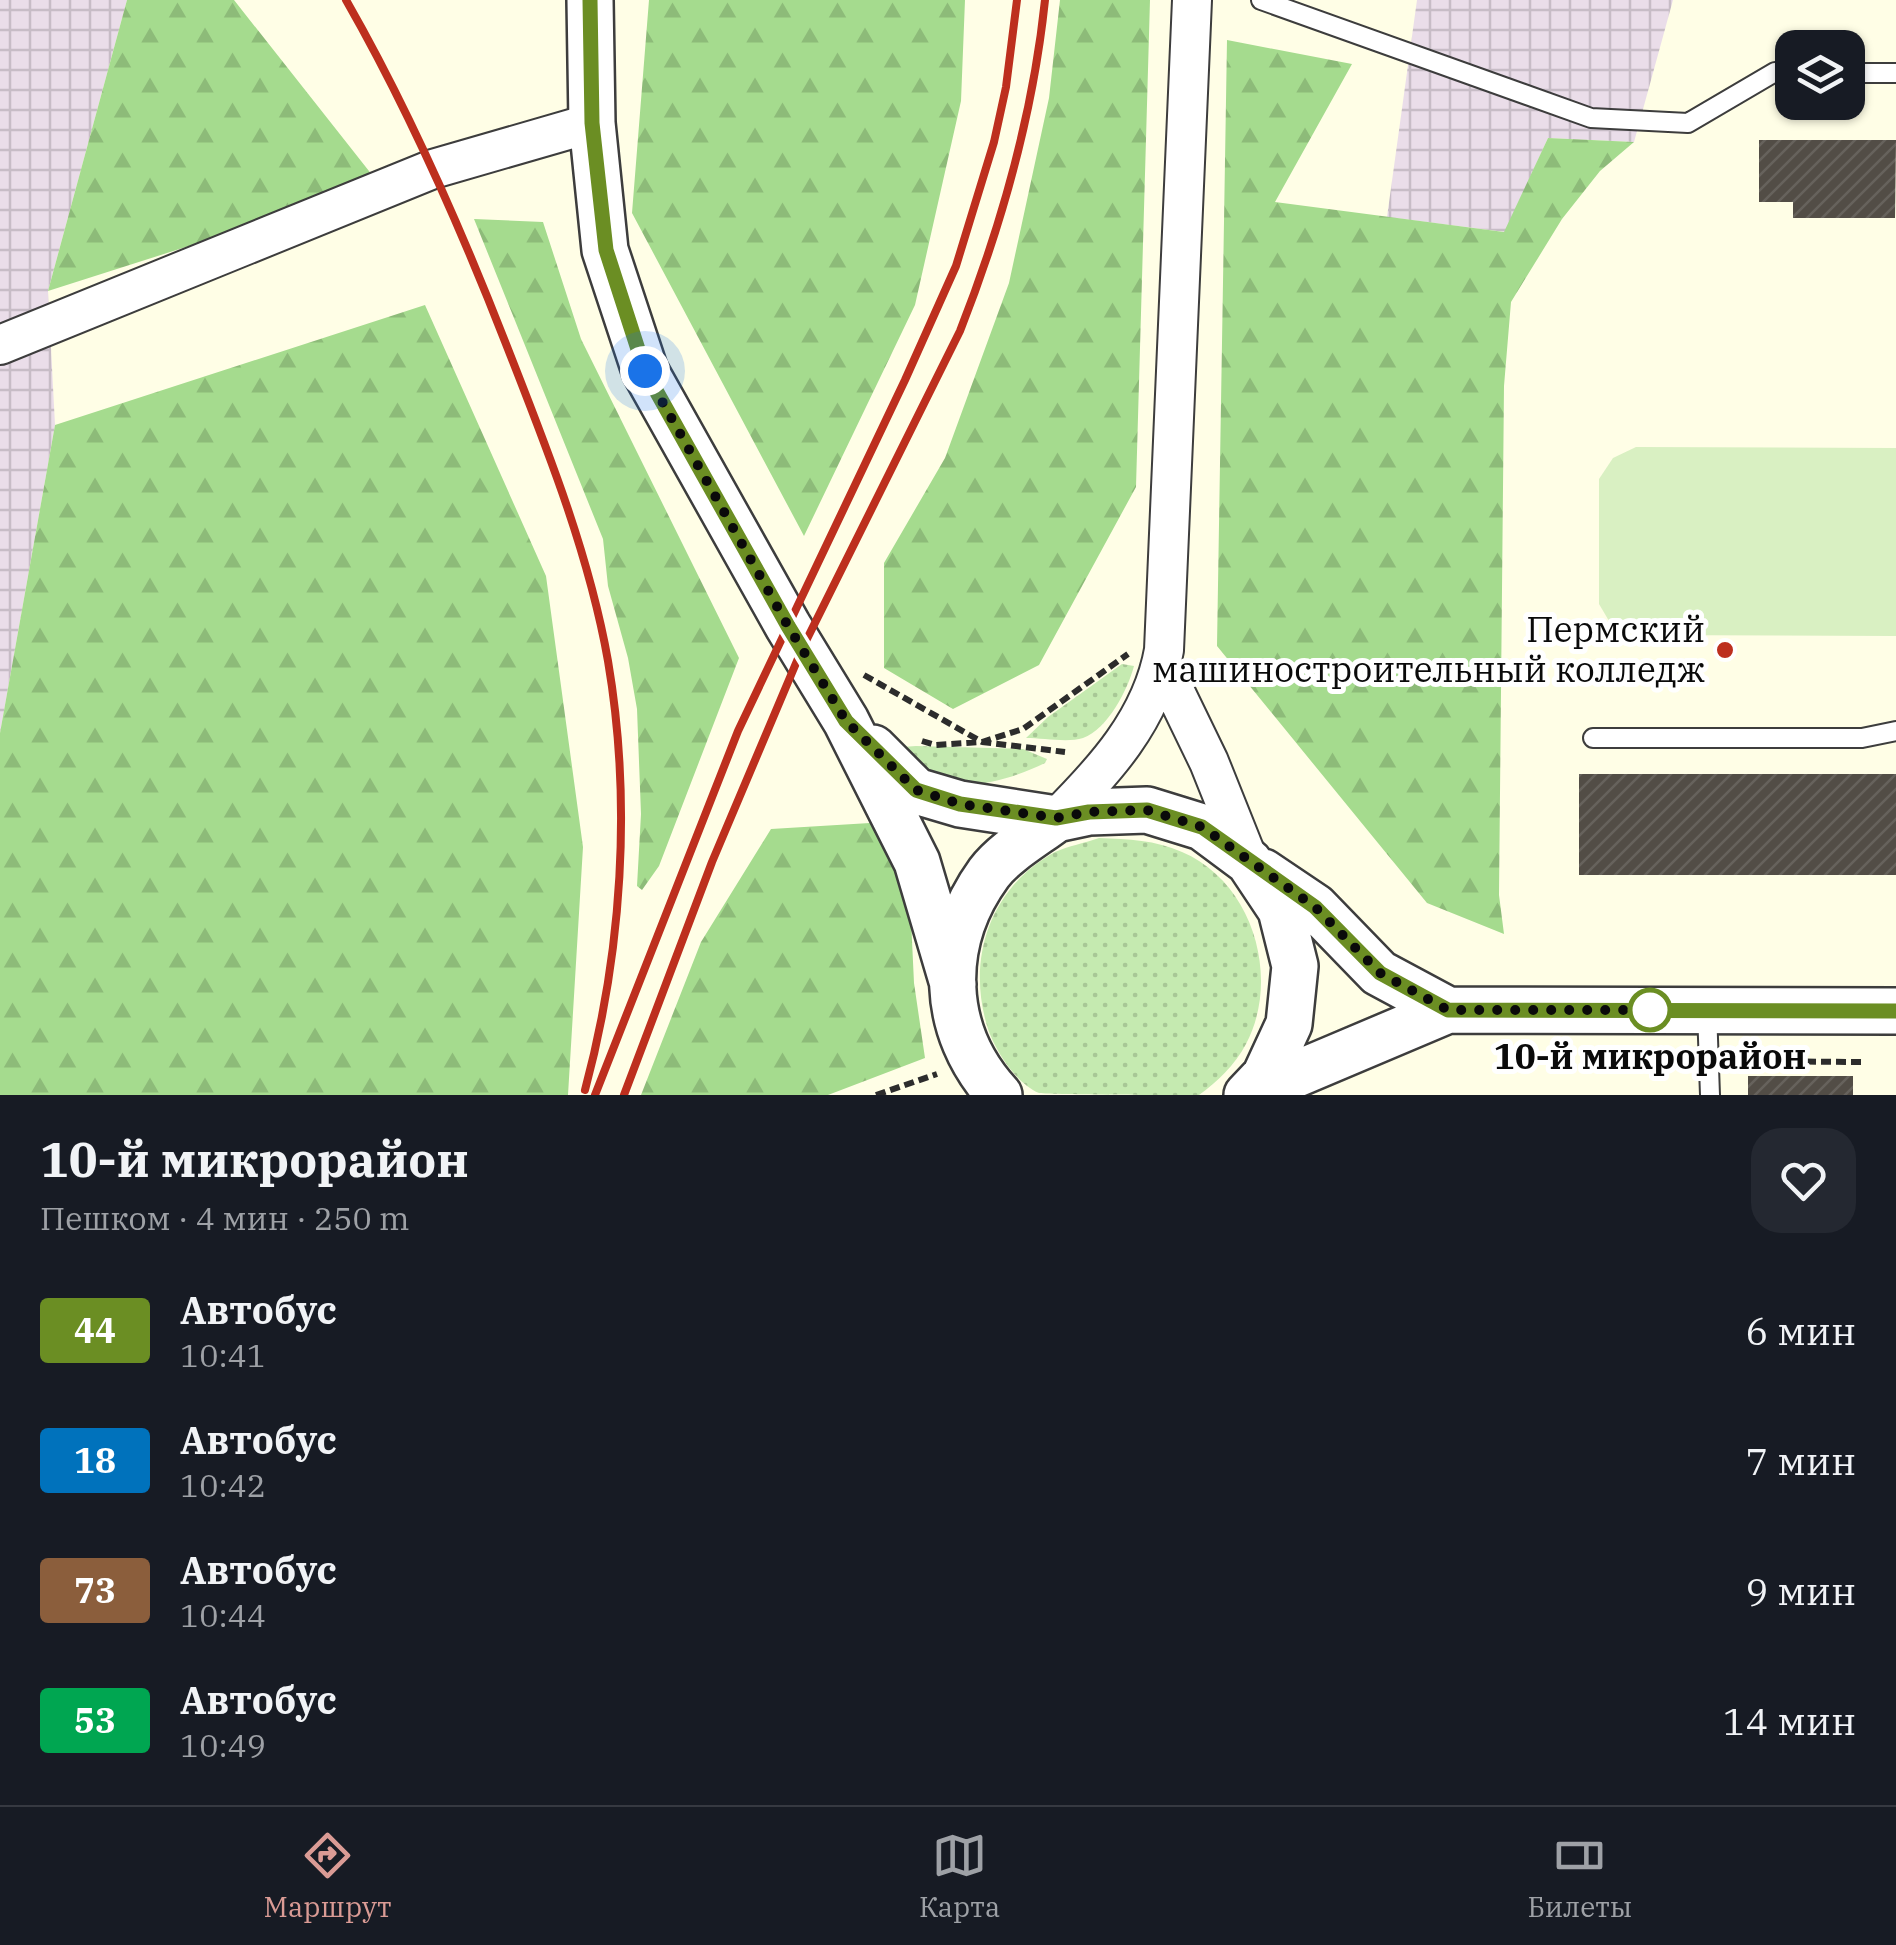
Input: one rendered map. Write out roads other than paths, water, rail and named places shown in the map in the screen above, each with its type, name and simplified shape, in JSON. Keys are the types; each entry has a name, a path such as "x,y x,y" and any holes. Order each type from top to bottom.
{"street":[{"path":"590,0 592,123 606,250 645,371 846,721 917,862 952,984"},
{"path":"989,1084 957,1024 951,972 962,919 991,870 1056,818 1108,767 1136,723 1147,658 1168,628 1192,0"},
{"path":"0,345 433,169 592,123"},
{"path":"1147,658 1209,762 1248,862 1280,910 1295,966 1290,1024 1265,1076 1247,1095"},
{"path":"846,721 916,790 960,804 1056,818 1089,812 1147,810 1202,827 1315,907 1380,973 1448,1010"},
{"path":"1247,1095 1448,1010 1896,1010"}],"lane":[{"path":"1261,0 1591,118 1688,122 1775,73"},
{"path":"1865,73 1896,73"},
{"path":"1594,738 1862,738 1896,731"},
{"path":"1707,1009 1710,1095"}],"railway":[{"path":"346,0 412,126 489,300 565,500 600,621 615,714 621,822 608,985 585,1090"},
{"path":"595,1095 738,731 956,266 994,142 1006,87 1017,0"},
{"path":"624,1095 712,862 802,649 960,331 1014,168 1033,85 1045,0"}],"place":[{"name":"Пермский машиностроительный колледж","path":"1725,650"},
{"name":"10-й микрорайон","path":"1650,1010"}]}
